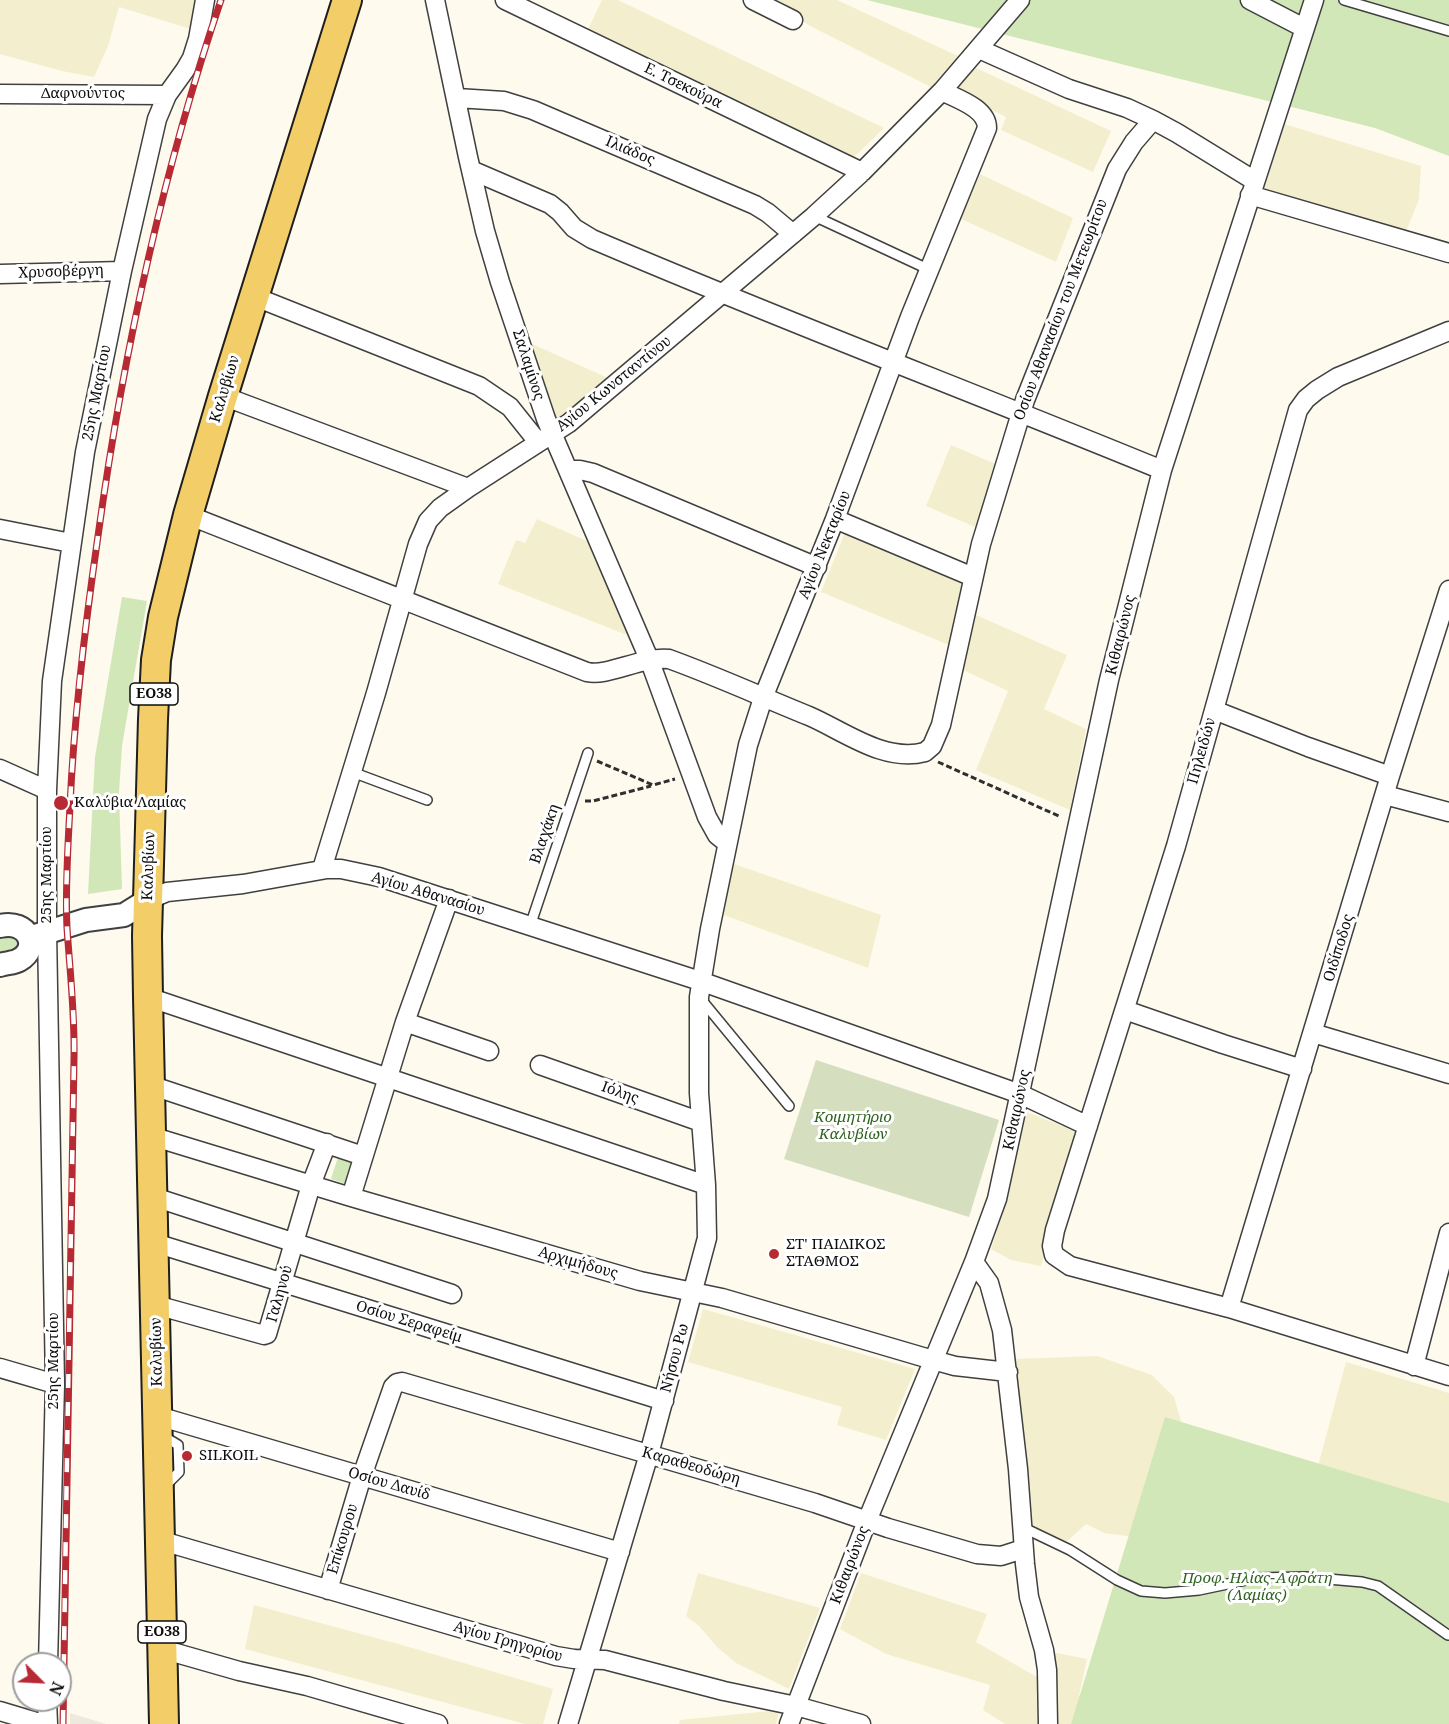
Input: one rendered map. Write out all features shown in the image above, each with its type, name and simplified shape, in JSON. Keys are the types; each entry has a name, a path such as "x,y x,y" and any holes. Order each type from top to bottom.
{"main road":[{"name":"Καλυβίων","path":"164,1724 148,997 148,900 156,660 163,617 188,515 253,296 347,0"}],"street":[{"name":"25ης Μαρτίου","path":"48,1652 55,1384 38,935 52,681 70,543 98,381 122,270 153,134 167,95 192,58 205,0"},
{"name":"Σαλαμίνος","path":"435,0 485,231 545,438 569,470 649,659 711,827 728,843"},
{"name":"Ε. Τσεκούρα","path":"505,0 862,172"},
{"path":"753,0 793,20"},
{"name":"Αγίου Κωνσταντίνου","path":"322,870 418,544 428,521 440,508 468,488 569,423 814,216 862,172 942,91 1020,0"},
{"path":"1250,0 1304,28"},
{"name":"Κιθαιρώνος","path":"789,1724 867,1521 974,1262 1003,1176 1109,680 1162,470 1314,0"},
{"path":"979,49 1069,89 1126,108 1153,120 1177,133 1252,188 1449,254"},
{"name":"Αγίου Νεκταρίου","path":"700,989 748,745 763,698 817,567 893,362 987,128 987,121 977,109 942,91"},
{"name":"Δαφνούντος","path":"0,94 167,95"},
{"name":"Ιλιάδος","path":"457,98 504,101 533,110 755,205 793,234"},
{"name":"Οσίου Αθανασίου του Μετεωρίτου","path":"925,752 932,746 941,725 973,577 1034,374 1117,169 1134,142 1153,120"},
{"path":"471,170 550,204 574,228 592,238 723,295 1162,470"},
{"name":"Χρυσοβέργη","path":"0,274 122,270"},
{"path":"253,296 479,386 510,407 545,438"},
{"name":"Πηλειδών","path":"1229,1308 1070,1266 1054,1255 1052,1246 1055,1230 1176,846 1299,411 1306,399 1338,377 1449,331"},
{"path":"223,396 468,488"},
{"path":"569,470 593,473 817,567"},
{"path":"188,515 591,673 605,672 649,659 669,659 812,717 868,745 905,754 925,752"},
{"path":"835,519 973,577"},
{"path":"0,529 70,543"},
{"name":"Οιδίποδος","path":"1229,1308 1390,776 1448,598"},
{"path":"1214,710 1390,776"},
{"path":"0,769 47,790"},
{"path":"1385,795 1449,812"},
{"name":"Αγίου Αθανασίου","path":"148,900 167,892 243,884 322,870 341,869 380,877 530,926 700,989 1020,1094 1088,1126"},
{"path":"351,1197 405,1022 449,899"},
{"path":"0,926 16,925 27,933 38,935 86,920 124,915 148,900"},
{"path":"0,965 20,960 38,935"},
{"name":"Νήσου Ρω","path":"568,1724 649,1454 707,1238 706,1185 700,1122 698,1028 700,989"},
{"path":"148,997 706,1185"},
{"path":"1125,1010 1302,1069"},
{"path":"405,1022 489,1051"},
{"path":"1313,1033 1449,1074"},
{"name":"Ιόλης","path":"540,1065 700,1122"},
{"path":"150,1085 363,1156"},
{"name":"Αρχιμήδους","path":"151,1136 640,1281 741,1304 956,1366 1008,1372"},
{"name":"Γαληνού","path":"156,1305 264,1335 269,1332 311,1185 327,1143"},
{"path":"154,1197 452,1294"},
{"path":"1414,1366 1449,1233"},
{"name":"Οσίου Σεραφείμ","path":"154,1243 664,1401"},
{"path":"974,1262 989,1283 996,1306 1008,1372 1029,1597 1044,1650 1047,1670 1048,1724"},
{"path":"1229,1308 1449,1376"},
{"path":"0,1368 55,1384"},
{"name":"Καραθεοδώρη","path":"393,1388 397,1383 402,1382 990,1557 1023,1549"},
{"name":"Επίκουρου","path":"328,1590 362,1476 393,1388"},
{"name":"Οσίου Δαυίδ","path":"158,1425 362,1476 620,1552"},
{"name":"Αγίου Γρηγορίου","path":"159,1540 556,1656 605,1660 861,1724"},
{"path":"162,1649 240,1671 307,1686 438,1724"},
{"path":"0,1711 40,1723"}],"lane":[{"path":"1344,0 1449,31"},
{"path":"814,216 930,270"},
{"name":"Βλαχάκη","path":"530,926 587,756"},
{"path":"352,772 427,800"},
{"path":"700,989 789,1106"},
{"path":"1022,1527 1070,1550 1117,1580 1141,1591 1165,1593 1199,1590 1256,1578 1306,1577 1362,1582 1378,1586 1448,1635"}],"path":[{"path":"925,752 941,764 1079,825"},
{"path":"587,756 653,785"},
{"path":"573,800 593,801 691,774"}],"shaded area":[{"path":"0,0 196,0 191,29 119,7 108,46 94,77 0,54"},
{"path":"602,0 618,0 884,128 854,157 588,29"},
{"path":"763,0 837,0 958,56 931,87"},
{"path":"974,67 1111,131 1093,172 1001,130 1006,117 953,90"},
{"path":"1284,124 1421,166 1419,199 1403,239 1263,194"},
{"path":"980,174 1073,218 1056,262 961,219"},
{"path":"530,343 608,378 572,411 559,418 553,413"},
{"path":"951,445 998,465 980,529 926,506"},
{"path":"537,519 589,542 632,637 498,584 516,540 525,543"},
{"path":"846,530 963,579 949,645 821,592"},
{"path":"976,615 1067,655 1044,709 1086,729 1070,810 976,770 1008,691 963,670"},
{"path":"734,864 881,915 868,968 721,914"},
{"path":"1027,1112 1077,1132 1041,1266 1011,1260 991,1249 1007,1199"},
{"path":"703,1309 915,1369 886,1440 837,1425 842,1407 688,1362"},
{"path":"1097,1356 1152,1375 1174,1397 1183,1428 1318,1466 1346,1362 1449,1393 1449,1521 1142,1538 1104,1533 1086,1524 1065,1543 1032,1525 1014,1359"},
{"path":"698,1573 820,1608 789,1689 736,1663 686,1616"},
{"path":"861,1573 987,1614 976,1642 1042,1680 1043,1724 1005,1724 983,1710 990,1685 886,1654 840,1629"},
{"path":"254,1605 553,1689 543,1724 525,1724 245,1649"},
{"path":"1052,1652 1087,1659 1079,1695 1128,1707 1125,1724 1056,1724"},
{"path":"780,1710 776,1724 679,1724 680,1720"},
{"path":"70,1713 106,1724 70,1724"}],"green space":[{"path":"867,0 1449,0 1449,156 1375,128"},
{"path":"122,597 147,601 122,746 119,793 122,889 88,894 95,757"},
{"path":"9,928 25,947 0,961 0,931"},
{"name":"Κοιμητήριο Καλυβίων","path":"816,1060 999,1120 969,1217 784,1159"},
{"path":"338,1157 353,1162 346,1184 331,1179"},
{"name":"Προφ. Ηλίας-Αφράτη (Λαμίας)","path":"1165,1417 1449,1503 1449,1724 1071,1724"}],"railway":[{"path":"63,1724 74,1043 67,928 67,882 77,705 108,468 132,333 180,132 221,0"}],"place":[{"name":"Καλύβια Λαμίας","path":"61,803"},
{"name":"ΣΤ' ΠΑΙΔΙΚΟΣ ΣΤΑΘΜΟΣ","path":"774,1254"},
{"name":"SILKOIL","path":"187,1456"}]}
